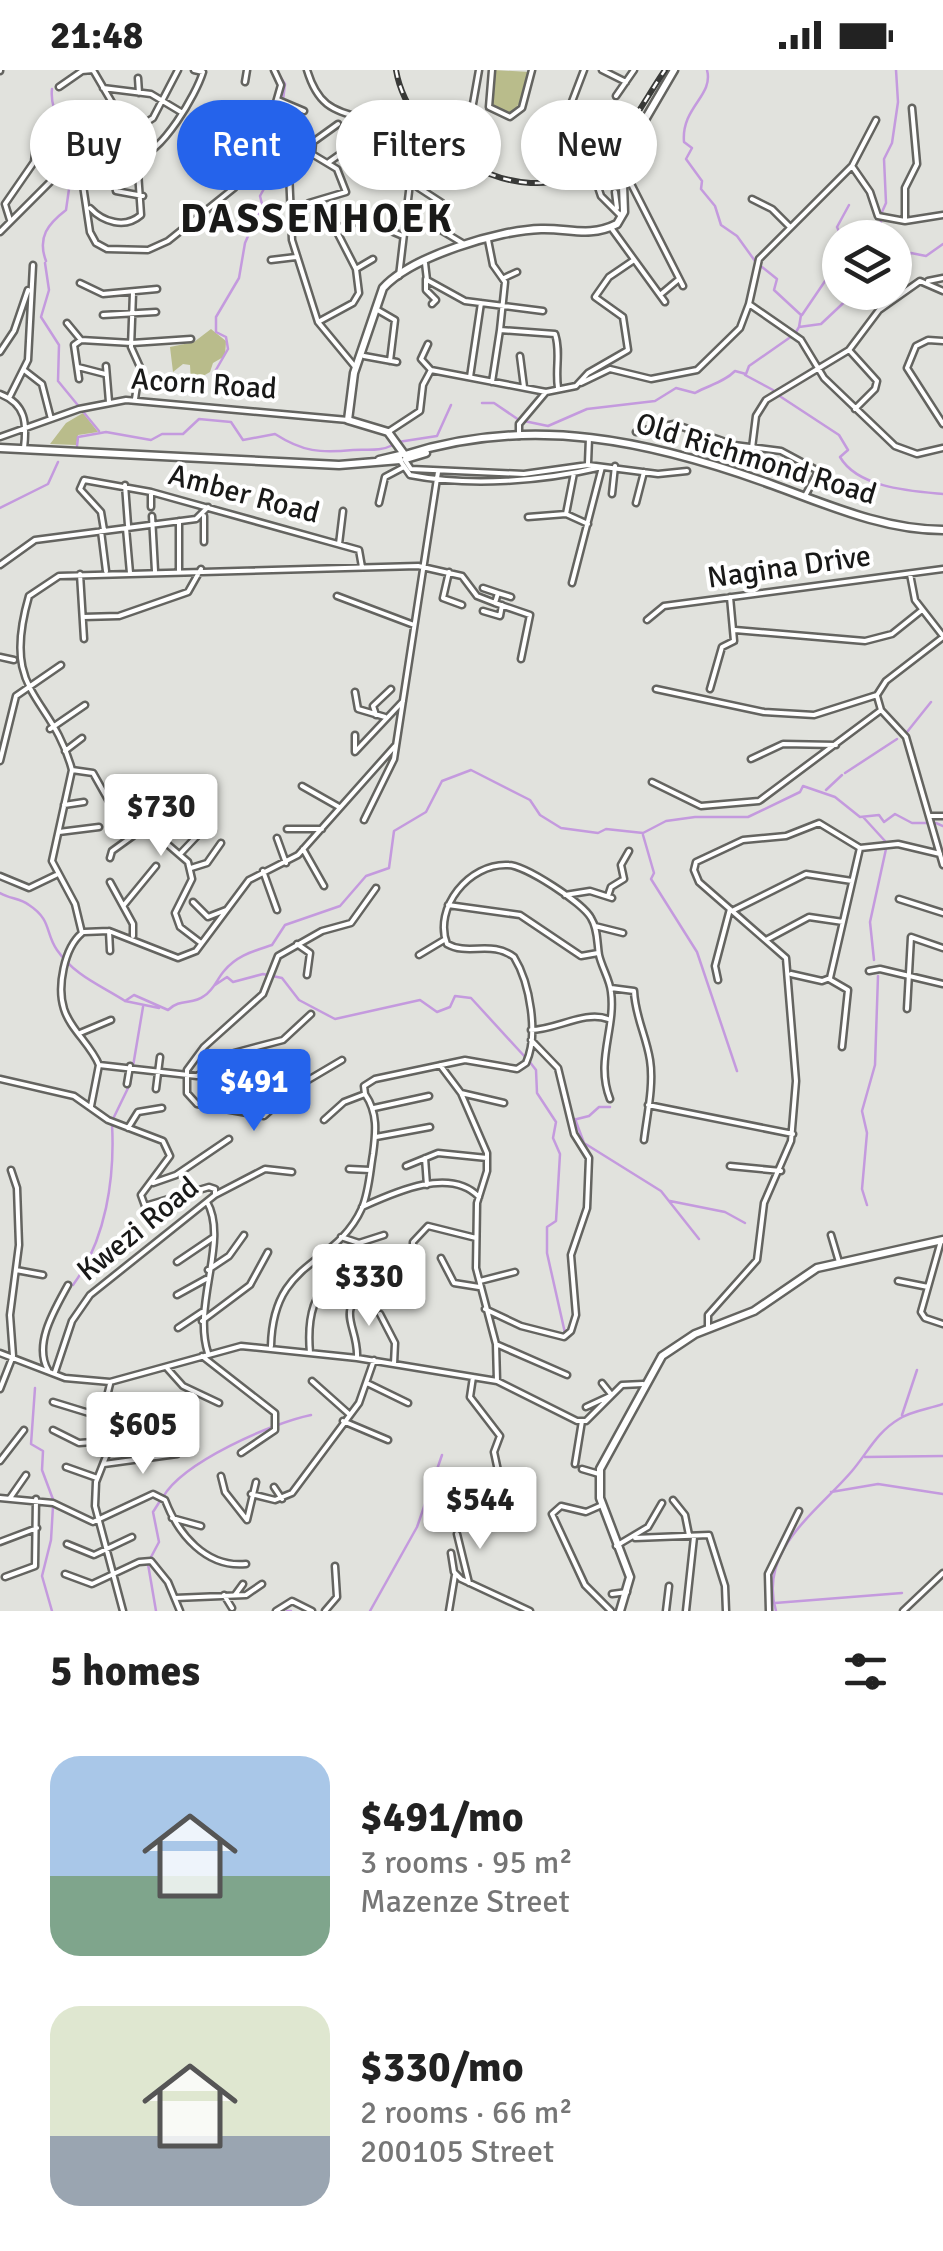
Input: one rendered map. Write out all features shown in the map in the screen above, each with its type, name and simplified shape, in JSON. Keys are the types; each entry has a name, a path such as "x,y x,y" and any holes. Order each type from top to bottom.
{"street":[{"path":"59,87 82,71 93,70 110,100"},
{"path":"157,110 179,70"},
{"path":"192,100 202,72 194,70"},
{"path":"245,82 247,70"},
{"path":"274,70 281,83 278,100"},
{"path":"307,70 323,102 336,113"},
{"path":"474,100 479,70"},
{"path":"492,70 489,107 510,117 522,108 532,70"},
{"path":"573,100 584,70"},
{"path":"602,70 626,82"},
{"path":"616,96 634,70"},
{"path":"657,101 674,70"},
{"path":"138,78 139,93"},
{"path":"103,88 154,94 177,110"},
{"path":"905,220 905,188 917,164 912,108"},
{"path":"157,145 177,120"},
{"path":"428,344 420,359 430,370 546,392 614,368 652,379 692,372 744,323 759,259 852,166 876,120"},
{"path":"310,203 346,192 342,176 329,162 316,156"},
{"path":"329,162 336,157"},
{"path":"852,166 870,192 876,214 898,220"},
{"path":"11,220 5,204 30,168"},
{"path":"0,232 40,190"},
{"path":"86,190 91,236 102,247 158,247 230,190"},
{"path":"116,190 143,196"},
{"path":"88,206 104,221 129,222 141,215 142,190"},
{"path":"290,190 296,257 318,322 356,368"},
{"path":"399,276 409,190"},
{"path":"421,190 442,203 440,232 464,244"},
{"path":"600,190 604,199 617,208"},
{"path":"348,420 356,368 364,356 383,288 464,244 540,229 575,235 611,227 621,220 623,190"},
{"path":"635,190 683,286"},
{"path":"615,192 621,220"},
{"path":"752,200 772,209 790,227"},
{"path":"912,221 943,215"},
{"path":"318,322 357,297 360,286 356,269 340,238 341,228 354,222"},
{"path":"376,226 403,236"},
{"path":"611,227 665,302"},
{"path":"488,240 494,265 504,278 504,306 492,382"},
{"path":"270,260 296,257"},
{"path":"356,269 373,259"},
{"path":"580,383 630,346 623,317 595,299 609,277 634,260"},
{"path":"0,352 14,332 33,264"},
{"path":"425,264 426,290 436,300 432,304"},
{"path":"504,278 517,272"},
{"path":"752,448 761,405 849,350 879,310 920,281 943,278"},
{"path":"426,279 459,299 543,311"},
{"path":"660,294 679,279"},
{"path":"928,281 943,291"},
{"path":"80,283 98,293 156,289"},
{"path":"9,398 24,370 30,344 28,290"},
{"path":"134,293 132,343 140,367 134,400"},
{"path":"470,378 481,303"},
{"path":"749,304 802,340 818,368 855,409 899,448 917,454 943,448"},
{"path":"364,356 393,361 395,320 376,309"},
{"path":"103,315 156,312"},
{"path":"67,323 81,340"},
{"path":"500,330 557,336 560,356 554,371 558,388"},
{"path":"79,379 74,346 81,340 191,340"},
{"path":"943,342 920,343 907,363 910,378 943,424"},
{"path":"849,350 876,381 875,389 855,409"},
{"path":"520,356 524,387"},
{"path":"106,366 109,402"},
{"path":"78,367 105,374"},
{"path":"24,370 42,384 52,419"},
{"path":"430,370 423,385 420,411 388,432 411,468 437,475 534,479 603,466 644,472 687,471"},
{"path":"519,436 519,424 546,392"},
{"path":"0,394 20,408 26,431 24,448"},
{"name":"Acorn Road","path":"0,437 26,431 79,409 134,400 348,420 388,432"},
{"path":"636,432 674,424 752,448 789,454 819,470 846,492 861,496"},
{"path":"588,468 589,438"},
{"name":"Old Richmond Road","path":"0,448 368,463 474,439 589,438 671,450 894,526 943,530"},
{"path":"379,502 385,477 402,457"},
{"path":"572,583 603,466"},
{"path":"612,494 615,466"},
{"path":"804,496 819,470"},
{"path":"566,514 574,471"},
{"path":"636,503 643,489 644,472"},
{"path":"364,820 373,809 395,746 437,475"},
{"name":"Amber Road","path":"103,531 101,512 79,487 86,479 151,492 359,550 362,567"},
{"path":"125,486 130,572"},
{"path":"151,492 151,507"},
{"path":"204,542 204,516 208,508"},
{"path":"339,544 343,510"},
{"path":"528,516 566,514 588,524"},
{"path":"152,516 156,571"},
{"path":"0,564 35,540 204,516"},
{"path":"178,521 179,570"},
{"path":"103,531 106,573"},
{"path":"82,933 75,904 56,875 52,861 72,770 65,752 22,690 14,660 29,596 53,577 201,568 424,566 466,578 477,596 530,615 521,659"},
{"path":"83,617 119,616 188,592 201,568"},
{"name":"Nagina Drive","path":"647,620 660,607 943,569"},
{"path":"450,572 443,598 462,605"},
{"path":"80,574 84,639"},
{"path":"656,688 764,712 814,715 876,694 886,680 943,637 914,596 910,574"},
{"path":"484,588 511,597"},
{"path":"498,593 500,616"},
{"path":"337,596 414,625"},
{"path":"710,689 722,647 732,644 735,630 730,598"},
{"path":"735,630 864,640 892,634 922,610"},
{"path":"482,611 508,618"},
{"path":"0,657 14,660"},
{"path":"0,761 13,702 22,690 61,665"},
{"path":"376,716 373,706 391,689"},
{"path":"355,692 358,709 385,717"},
{"path":"876,694 882,710 906,738 943,865"},
{"path":"356,736 356,752 403,702"},
{"path":"50,730 86,704"},
{"path":"652,782 701,806 759,801 882,710"},
{"path":"65,752 82,738"},
{"path":"752,759 783,744 836,745"},
{"path":"91,1106 99,1065 64,1010 68,952 82,933 109,931 178,958 202,944 249,880 303,849 395,746"},
{"path":"72,770 96,776 119,818 159,836 191,868 190,884 175,914 180,927 202,944"},
{"path":"302,786 339,807"},
{"path":"119,818 154,794"},
{"path":"64,805 84,802"},
{"path":"930,816 943,816"},
{"path":"708,1329 708,1315 757,1260 764,1203 793,1134 796,1062 788,1014 786,958 731,910 694,870 698,860 734,844 790,836 817,823 860,848 898,844 940,854"},
{"path":"57,832 99,827"},
{"path":"288,829 303,832 325,827"},
{"path":"110,858 112,852 141,830"},
{"path":"180,854 198,835"},
{"path":"277,838 286,862"},
{"path":"191,868 207,863 221,843"},
{"path":"829,980 860,848"},
{"path":"303,849 324,886"},
{"path":"564,896 583,891 610,897 611,888 625,878 621,865 629,851"},
{"path":"444,940 448,906 462,885 502,865 518,866 584,909 595,926 611,988 604,1075 610,1099"},
{"path":"124,905 156,866"},
{"path":"263,871 277,910"},
{"path":"718,980 715,966 731,910 806,874 852,881"},
{"path":"0,876 24,888 56,875"},
{"path":"110,882 133,924 132,938"},
{"path":"342,1060 298,1086 273,1112 260,1117 197,1104 187,1093 186,1077 204,1047 242,1016 271,980 278,956 355,920 376,888"},
{"path":"899,899 943,913"},
{"path":"193,902 208,917 226,910"},
{"path":"448,906 520,915 550,936 572,945 581,956 599,953"},
{"path":"766,940 809,917 843,922"},
{"path":"595,926 622,934"},
{"path":"109,931 110,951"},
{"path":"907,1009 911,937 943,948"},
{"path":"418,955 444,940"},
{"path":"271,1348 273,1318 282,1295 304,1266 339,1237 362,1207 376,1136 374,1108 364,1086 375,1079 465,1060 517,1069 528,1059 531,1030 525,981 514,957 490,946 454,949 444,940"},
{"path":"297,944 310,952 307,975"},
{"path":"869,971 943,984"},
{"path":"788,974 829,980 848,990 842,1047"},
{"path":"611,988 634,990 635,1018 651,1062 644,1140"},
{"path":"99,1065 130,1066 186,1077 207,1073 229,1056 282,1040 311,1014"},
{"path":"531,1030 590,1016 608,1019"},
{"path":"80,1033 111,1020"},
{"path":"485,1310 561,1336 570,1334 576,1315 571,1255 587,1208 589,1167 556,1064 531,1040"},
{"path":"156,1089 160,1056"},
{"path":"229,1056 264,1086"},
{"path":"440,1065 461,1093 487,1158 476,1238 479,1286 496,1344 496,1381"},
{"path":"127,1084 130,1066"},
{"path":"0,1079 74,1096 108,1120 163,1141 170,1150 168,1162 140,1198 150,1207 205,1187 214,1188 215,1194"},
{"path":"461,1093 504,1102"},
{"path":"324,1120 344,1102 365,1094"},
{"path":"374,1108 428,1096"},
{"path":"648,1105 793,1134"},
{"path":"128,1128 138,1112 162,1108"},
{"path":"376,1136 430,1127"},
{"path":"149,1184 176,1175 229,1139"},
{"path":"406,1166 446,1153 487,1158"},
{"path":"425,1158 428,1185"},
{"path":"730,1166 780,1171"},
{"name":"Kwezi Road","path":"54,1374 72,1321 86,1300 215,1194 265,1169 292,1172"},
{"path":"349,1169 370,1170"},
{"path":"0,1389 12,1356 10,1315 18,1218 11,1170"},
{"path":"362,1207 398,1191 428,1185 467,1188 479,1197"},
{"path":"207,1202 214,1215 214,1237 202,1312 205,1354 226,1378 266,1404 277,1418 272,1433 241,1452"},
{"path":"414,1248 421,1230 428,1226 476,1238"},
{"path":"208,1270 229,1256 244,1235"},
{"path":"339,1237 360,1243 384,1235"},
{"path":"831,1236 839,1262"},
{"path":"178,1262 214,1237"},
{"path":"620,1611 630,1578 602,1504 599,1474 643,1384 668,1350 754,1311 808,1272 942,1240 922,1315 943,1324"},
{"path":"202,1321 250,1285 268,1252"},
{"path":"441,1258 454,1283 479,1286"},
{"path":"16,1270 43,1275"},
{"path":"310,1353 313,1306 325,1284 344,1270"},
{"path":"479,1286 482,1278 515,1272"},
{"path":"178,1295 206,1279"},
{"path":"898,1282 928,1286"},
{"path":"48,1370 40,1353 54,1303 68,1285"},
{"path":"356,1358 347,1312 356,1299 369,1291"},
{"path":"178,1328 202,1312"},
{"path":"380,1314 395,1342 394,1364"},
{"path":"496,1344 567,1375"},
{"path":"0,1353 54,1374 110,1382 241,1346 374,1360 496,1381 560,1416 582,1422"},
{"path":"282,1499 369,1384 374,1360"},
{"path":"166,1368 182,1386 219,1403"},
{"path":"473,1377 470,1396 500,1436 494,1448 503,1494"},
{"path":"312,1381 349,1414"},
{"path":"110,1382 102,1417 106,1441 104,1464 97,1478 96,1521 123,1611"},
{"path":"575,1464 582,1422 626,1382 643,1384"},
{"path":"369,1384 408,1402"},
{"path":"602,1384 611,1394"},
{"path":"586,1406 611,1394"},
{"path":"54,1402 102,1417"},
{"path":"343,1421 388,1440"},
{"path":"103,1428 186,1422"},
{"path":"0,1461 24,1430"},
{"path":"53,1430 80,1443 106,1441"},
{"path":"104,1464 177,1454"},
{"path":"66,1467 97,1478"},
{"path":"582,1469 599,1474"},
{"path":"10,1498 26,1475"},
{"path":"222,1476 226,1495 246,1520 256,1482"},
{"path":"590,1492 599,1484"},
{"path":"274,1487 282,1499"},
{"path":"0,1498 54,1503 82,1520 96,1521 153,1494 165,1500 180,1534 224,1563 246,1564"},
{"path":"251,1494 282,1499"},
{"path":"5,1577 35,1566 36,1499"},
{"path":"673,1500 685,1515 692,1536 686,1611"},
{"path":"635,1538 662,1503"},
{"path":"602,1504 586,1512 561,1506 552,1514 585,1585 611,1611"},
{"path":"769,1611 768,1574 798,1511"},
{"path":"172,1518 195,1528 201,1526"},
{"path":"0,1542 36,1528"},
{"path":"457,1534 469,1583"},
{"path":"616,1546 635,1538 708,1535 725,1586 726,1611"},
{"path":"67,1544 88,1554 104,1552 132,1537"},
{"path":"449,1611 455,1575 451,1553"},
{"path":"65,1574 92,1584 139,1562 151,1561 180,1611"},
{"path":"325,1611 339,1590 335,1566"},
{"path":"903,1611 943,1573"},
{"path":"455,1575 530,1611"},
{"path":"235,1595 242,1584"},
{"path":"175,1598 256,1592 262,1584"},
{"path":"666,1611 669,1586"},
{"path":"612,1594 628,1592"},
{"path":"224,1595 232,1608"},
{"path":"276,1611 292,1601 312,1611"}],"green space":[{"path":"494,70 530,72 524,98 510,115 501,111 501,100 491,100"},
{"path":"211,329 226,341 225,356 213,363 210,372 191,383 190,365 183,364 173,372 170,347 194,342"},
{"path":"83,413 98,432 78,435 76,445 50,444 66,423"}],"waterway":[{"path":"707,70 706,87 684,130 684,142 692,148 686,159 702,181 701,189 715,206 721,225 737,236 755,261"},
{"path":"882,212 886,203 884,159 892,143 898,102 896,70"},
{"path":"277,72 285,84 283,100"},
{"path":"52,89 52,100"},
{"path":"46,261 44,238 49,226 66,210 69,190"},
{"path":"213,375 228,349 226,337 216,332 216,317 239,278 245,243 262,204 263,190"},
{"path":"841,220 849,205"},
{"path":"912,253 926,256 943,244"},
{"path":"45,263 49,290 41,317 59,345 58,381 99,431"},
{"path":"762,267 777,279 774,290 801,315 799,327"},
{"path":"802,315 822,286"},
{"path":"796,332 799,327 821,324 836,310"},
{"path":"524,421 548,426 587,409 655,401 676,388 695,393 735,371 746,374 749,366 792,336"},
{"path":"745,375 773,390"},
{"path":"778,395 839,435 848,450 840,457 859,475 886,486 943,494"},
{"path":"482,403 494,403 519,420"},
{"path":"398,442 437,436 451,405"},
{"path":"77,446 78,437 106,432 151,440 162,434 183,434 199,419 231,422 243,440 275,434 312,450 373,450 393,445"},
{"path":"0,508 48,484 58,462"},
{"path":"907,732 931,702"},
{"path":"845,773 897,739"},
{"path":"0,893 36,911 45,921 57,950 80,973 125,1001 134,995 168,1010 207,994 234,961 272,945 285,925 340,906 366,876 389,868 394,831 426,812 442,781 471,770 530,800 540,815 561,828 598,833 606,829 643,833 666,821 695,817 748,817 800,792 803,786 835,797 860,817 879,815 884,822 895,814 912,823 927,823"},
{"path":"826,790 842,775"},
{"path":"864,818 885,841"},
{"path":"936,823 943,826"},
{"path":"643,835 654,873 651,879 697,952 737,1071"},
{"path":"874,960 870,922 886,849"},
{"path":"215,985 227,977 233,982 263,974 282,978 299,1000 335,1019 420,1000 437,1012 450,1007 455,996 471,998 526,1058"},
{"path":"867,1205 862,1189 867,1133 862,1111 875,1065 878,976"},
{"path":"125,1001 159,1008"},
{"path":"113,1119 130,1084 143,1007"},
{"path":"529,1061 536,1070 537,1093 556,1122 553,1138 560,1154 556,1221 547,1227 547,1253 565,1333"},
{"path":"577,1119 589,1116 599,1107 610,1107"},
{"path":"575,1119 584,1143 661,1191 699,1239"},
{"path":"73,1285 101,1229 110,1187 112,1124"},
{"path":"670,1201 725,1212 745,1223"},
{"path":"902,1415 917,1370"},
{"path":"35,1388 31,1444 43,1451 42,1470 54,1502"},
{"path":"776,1611 775,1569 794,1534 891,1424 943,1404"},
{"path":"163,1497 208,1458 252,1435 311,1415"},
{"path":"370,1611 417,1527 442,1455"},
{"path":"865,1457 943,1456"},
{"path":"831,1492 878,1484 943,1494"},
{"path":"150,1559 159,1542 153,1512 160,1501"},
{"path":"52,1611 42,1576 51,1540 53,1506"},
{"path":"148,1564 156,1611"},
{"path":"775,1603 902,1593"}],"railway":[{"path":"396,70 405,98 444,147 500,178 531,183 561,180 601,159 622,136 665,70"}],"district":[{"name":"DASSENHOEK","path":"317,219"}]}
